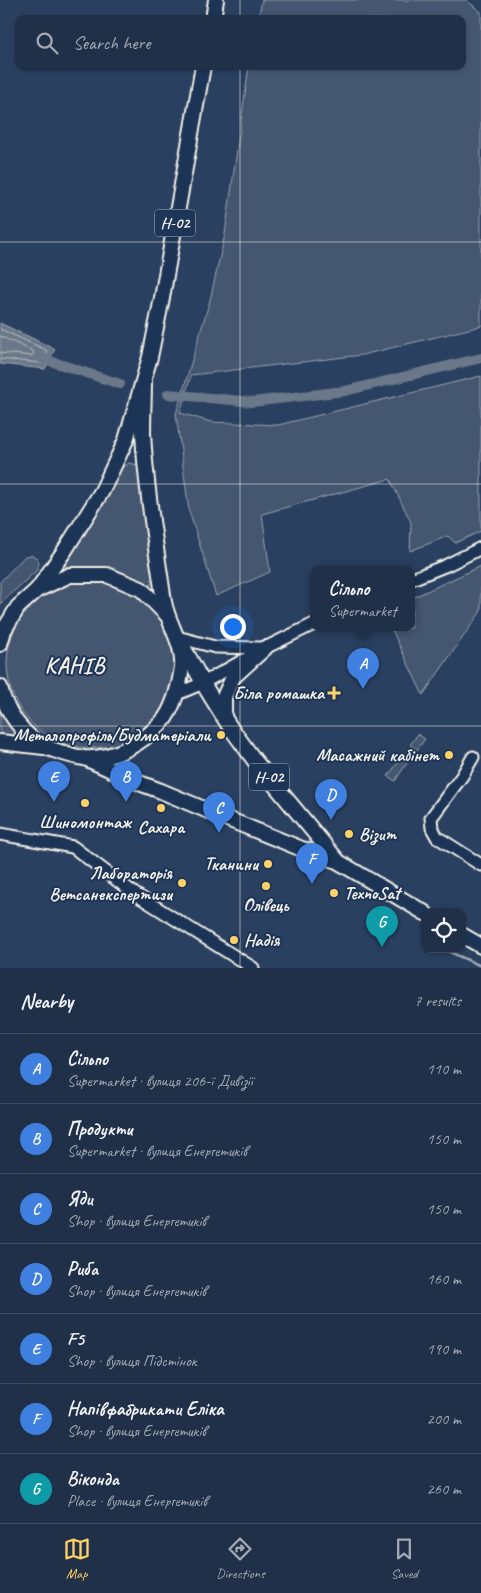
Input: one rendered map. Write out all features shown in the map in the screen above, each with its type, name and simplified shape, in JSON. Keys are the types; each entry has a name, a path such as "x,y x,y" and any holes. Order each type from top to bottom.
{"main road":[{"path":"214,15 216,0"},
{"name":"Н-02","path":"0,644 4,630 18,607 37,590 66,550 102,491 126,440 144,380 162,298 203,70"},
{"name":"Н-02","path":"144,380 143,431 147,479 166,614 203,683 230,727 337,860"},
{"name":"Н-02","path":"37,590 70,575 107,575 141,589 166,614"},
{"path":"0,617 18,607"},
{"name":"Н-02","path":"84,758 106,756 132,748 162,722 177,694 182,665 177,637"},
{"path":"224,718 224,697 233,678 265,648"},
{"name":"Н-02","path":"0,687 2,697 12,717 27,734 46,747 84,758 232,822 302,849 337,860 421,911"},
{"path":"0,742 46,747"},
{"path":"466,937 481,946"}],"street":[{"path":"415,578 447,565 481,548"},
{"path":"177,694 203,683 265,648 310,626"},
{"path":"177,637 215,647 265,648"},
{"path":"473,757 462,776 431,818 432,828 437,837 481,865"},
{"path":"0,834 73,847 135,894 253,968"}],"shaded area":[{"path":"262,0 466,0 481,12 481,326 362,355 191,375 180,413 211,422 278,425 481,376 481,531 455,543 448,536 410,551 411,522 390,479 262,514 270,572 216,596 189,511 176,414 210,300 225,234 248,70 466,70 466,15 259,15"},
{"path":"129,463 138,465 155,583 146,586 131,576 114,570 78,569 65,566 64,559 117,471"},
{"path":"32,555 37,558 39,563 36,571 0,604 0,582 25,556"},
{"path":"481,566 481,611 423,695 392,631 415,631 415,597"},
{"path":"99,580 123,586 151,604 161,617 172,639 175,664 172,689 161,711 151,724 138,734 116,745 83,748 66,745 51,738 37,729 26,718 10,689 7,656 10,639 17,624 26,610 37,599 66,583"},
{"path":"0,707 15,729 13,737 0,740"},
{"path":"418,734 425,739 417,750 410,745"},
{"path":"405,753 411,757 395,781 388,776"}],"water":[{"path":"0,323 55,349 45,369 0,364"}],"waterway":[{"path":"38,357 120,384"},
{"path":"168,394 252,402 345,391 481,358"},
{"path":"452,953 481,966"}],"place":[{"name":"Сільпо","path":"363,689"},
{"name":"Біла ромашка","path":"334,693"},
{"name":"Металопрофіль/Будматеріали","path":"221,735"},
{"name":"Масажний кабінет","path":"449,755"},
{"name":"F5","path":"54,802"},
{"name":"Продукти","path":"126,802"},
{"name":"Шиномонтаж","path":"85,803"},
{"name":"Сахара","path":"161,808"},
{"name":"Риба","path":"331,820"},
{"name":"Яди","path":"219,833"},
{"name":"Візит","path":"349,834"},
{"name":"Тканини","path":"268,864"},
{"name":"Лабораторія Ветсанекспертизи","path":"182,883"},
{"name":"Напівфабрикати Еліка","path":"312,884"},
{"name":"Олівець","path":"266,886"},
{"name":"TexnoSat","path":"334,893"},
{"name":"Надія","path":"234,940"},
{"name":"Віконда","path":"382,947"}],"district":[{"name":"КАНІВ","path":"75,666"}]}
